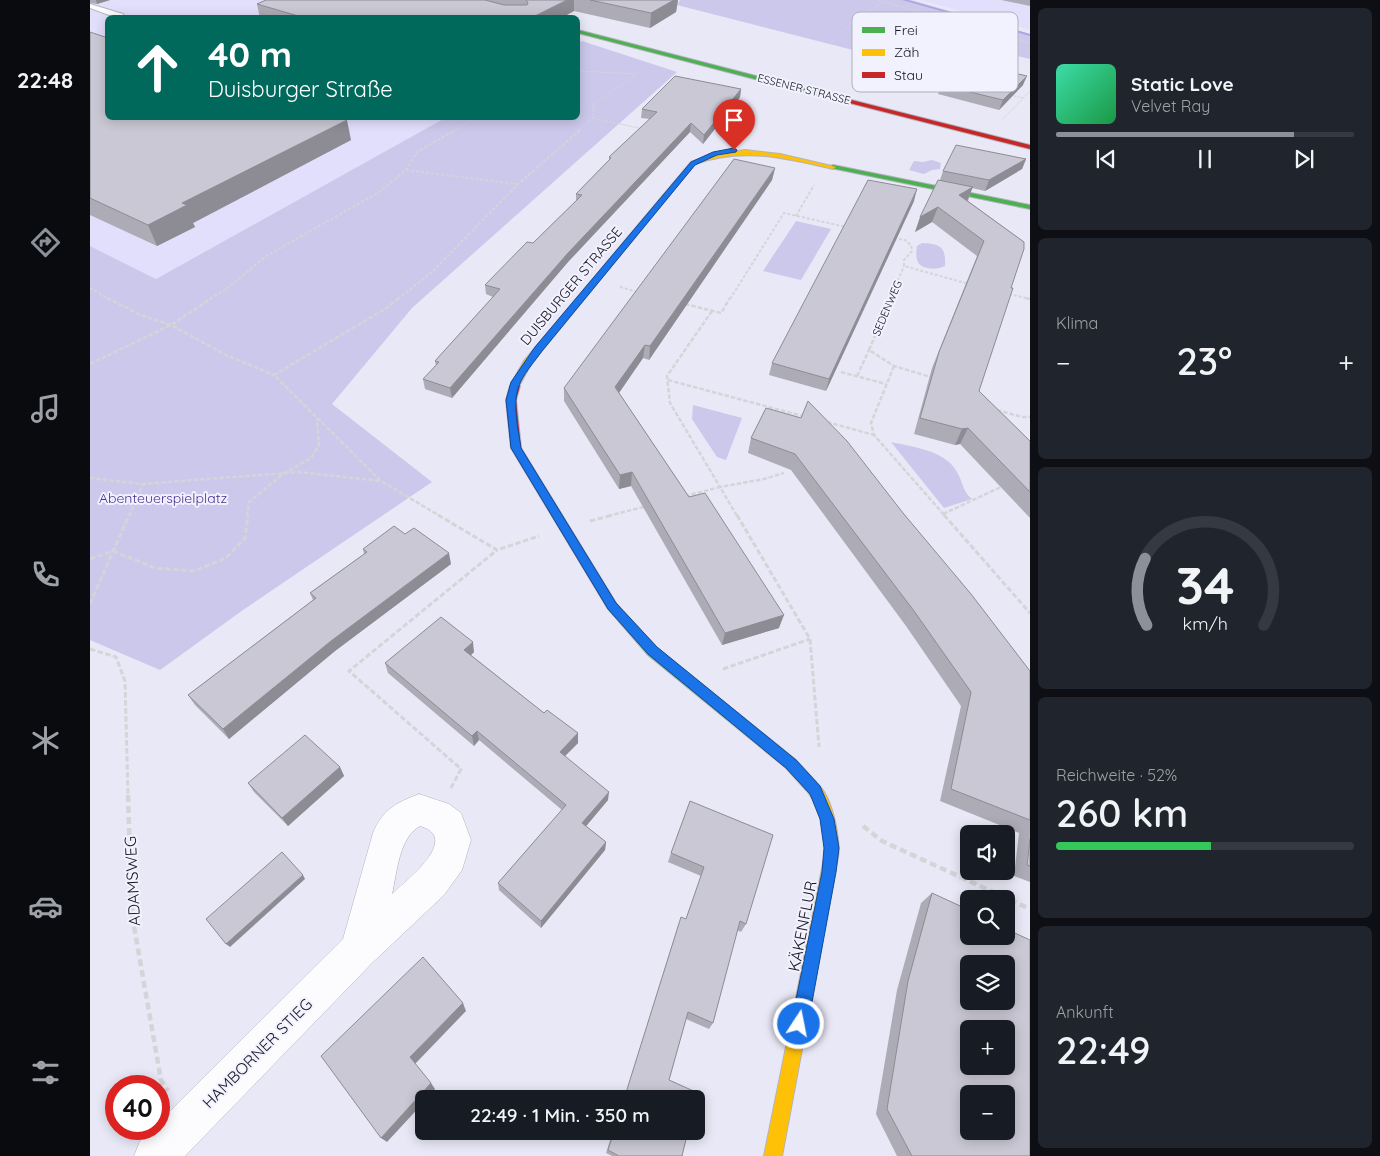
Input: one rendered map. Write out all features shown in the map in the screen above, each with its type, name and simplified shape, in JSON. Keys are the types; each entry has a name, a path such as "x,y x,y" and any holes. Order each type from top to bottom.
{"street":[{"name":"ESSENER STRASSE","path":"580,33 1030,147"},
{"name":"DUISBURGER STRASSE","path":"827,819 815,790 791,764 652,651 612,606 516,448 511,400 516,382 527,363 693,164 706,157 734,150 749,151 1030,206"},
{"name":"HAMBORNER STIEG","path":"155,1156 359,950 431,882 450,858 454,840 449,825 437,814 419,810 404,817 390,833 359,950"},
{"name":"KÄKENFLUR","path":"774,1156 829,872 832,848 827,819"}],"lane":[{"path":"90,6 117,15"}],"path":[{"path":"878,0 920,12"},
{"path":"865,12 884,2"},
{"path":"830,44 852,22"},
{"path":"274,375 396,301 432,272 517,184 593,118 593,105 607,93 638,74 659,53"},
{"path":"580,71 638,74"},
{"path":"989,136 1002,118 1030,91"},
{"path":"1004,94 1023,98"},
{"path":"593,118 649,130"},
{"path":"90,364 171,324 229,287 265,257 379,192 406,170 417,152 473,120"},
{"path":"796,216 827,165"},
{"path":"406,170 440,172 517,184"},
{"path":"685,304 721,313 784,213 850,228"},
{"name":"SEDENWEG","path":"886,236 905,240 911,245 912,251 904,260 904,266 869,350 894,366 940,380"},
{"path":"904,266 912,270 976,286"},
{"path":"596,281 640,292"},
{"path":"90,288 119,305 141,315 171,324 226,355 274,375 381,481 497,550"},
{"path":"1003,292 1030,299"},
{"path":"712,311 667,376 670,403 810,639 820,762 815,790"},
{"path":"857,376 869,350"},
{"path":"894,366 871,423 874,435 1030,613"},
{"path":"841,372 886,384"},
{"path":"668,380 808,417"},
{"path":"993,409 1022,417 1030,417"},
{"path":"90,559 113,551 156,568 194,571 226,558 245,538 248,502 283,474 311,458 319,445 317,419"},
{"path":"818,420 874,435"},
{"path":"90,478 143,484 299,472 381,481"},
{"path":"684,497 784,473"},
{"path":"90,604 143,484"},
{"path":"943,514 1008,485"},
{"path":"437,814 461,769 349,671 497,550 564,528 656,504"},
{"path":"690,681 810,639"},
{"name":"ADAMSWEG","path":"90,649 116,658 125,681 132,915 161,1080 187,1124"},
{"path":"860,824 882,841 1030,908"}],"shaded area":[{"path":"90,0 422,0 482,15 105,15 105,120 441,120 156,279 90,246"},
{"path":"920,0 1030,0 1030,30 1018,27 1018,12 964,12"}],"green space":[{"path":"680,0 911,0 953,12 852,12 852,50 677,5"},
{"path":"1018,31 1030,34 1030,59 1018,56"},
{"name":"Abenteuerspielplatz","path":"582,41 677,72 412,308 332,404 432,482 243,610 160,670 90,640 90,246 156,279 441,120 580,120 580,42"},
{"path":"932,160 941,163 940,169 924,174 909,170 914,161"},
{"path":"796,221 831,229 801,280 763,271"},
{"path":"922,243 934,244 941,248 945,266 930,268 920,265 916,250 917,246"},
{"path":"693,405 742,418 726,460 717,457 692,419"},
{"path":"891,442 928,451 945,459 957,472 964,490 972,499 944,508"}],"building":[{"path":"266,0 485,0 504,5 527,5 526,0 567,0 537,15 295,15 257,4"},
{"path":"590,0 674,0 651,13"},
{"path":"90,32 105,37 105,120 347,120 182,203 187,205 148,225 90,198"},
{"path":"1018,74 1027,76 1018,85"},
{"path":"675,76 741,89 704,135 691,123 568,253 450,388 423,379 439,362 435,361 500,289 485,285 527,242 533,243 582,195 576,194 611,158 609,157 657,112 642,109"},
{"path":"970,92 1011,92 1003,100"},
{"path":"956,145 1026,159 989,180 943,171"},
{"path":"734,159 775,168 650,346 645,345 615,387 689,497 705,493 784,615 725,633 632,472 620,475 564,388"},
{"path":"868,180 917,189 829,379 772,363"},
{"path":"938,180 973,187 959,195 1024,242 1024,249 1011,288 1013,288 979,391 1030,441 1030,492 968,428 962,429 920,418 939,352 984,241 938,207 920,217"},
{"path":"808,401 847,441 903,513 971,594 1030,671 1030,820 951,789 971,692 914,611 795,454 751,438 766,408 801,418"},
{"path":"394,526 405,534 414,528 449,553 331,641 223,729 188,695 316,598 310,593 367,552 363,549"},
{"path":"441,617 473,642 464,650 544,713 547,710 578,733 560,752 609,792 582,823 606,842 541,921 498,883 566,805 477,731 472,736 385,663"},
{"path":"305,735 340,767 282,818 248,783"},
{"path":"690,801 773,835 746,924 740,921 713,1023 688,1012 669,1080 691,1090 627,1090 681,917 686,919 704,867 671,853"},
{"path":"1030,839 1030,866 1027,865"},
{"path":"282,852 303,875 226,944 206,919"},
{"path":"932,893 960,906 960,945 1015,945 1015,933 1030,940 1030,1156 912,1156 887,1109 908,981"},
{"path":"423,957 463,1003 410,1057 431,1083 425,1090 415,1090 415,1101 381,1138 321,1056"},
{"path":"611,1140 686,1140 682,1156 619,1156 608,1150"}],"waterway":[{"path":"904,0 947,12"},
{"path":"1018,32 1030,35"}],"traffic: fast":[{"path":"580,33 824,95"},
{"path":"833,167 1030,207"},
{"path":"620,615 652,651 791,764 811,786"}],"traffic: slow":[{"path":"515,386 527,363 693,163 728,153 745,152 763,153 833,167"},
{"path":"773,1156 832,854 832,842 826,816 811,786"}],"traffic: jam":[{"path":"824,95 1030,147"},
{"path":"515,386 511,400 516,448 612,606 620,615"}],"route":[{"path":"734,150 716,153 693,164 538,349 516,382 511,400 512,418 516,448 612,606 652,651 791,764 815,790 827,819 832,848 799,1024"}]}
